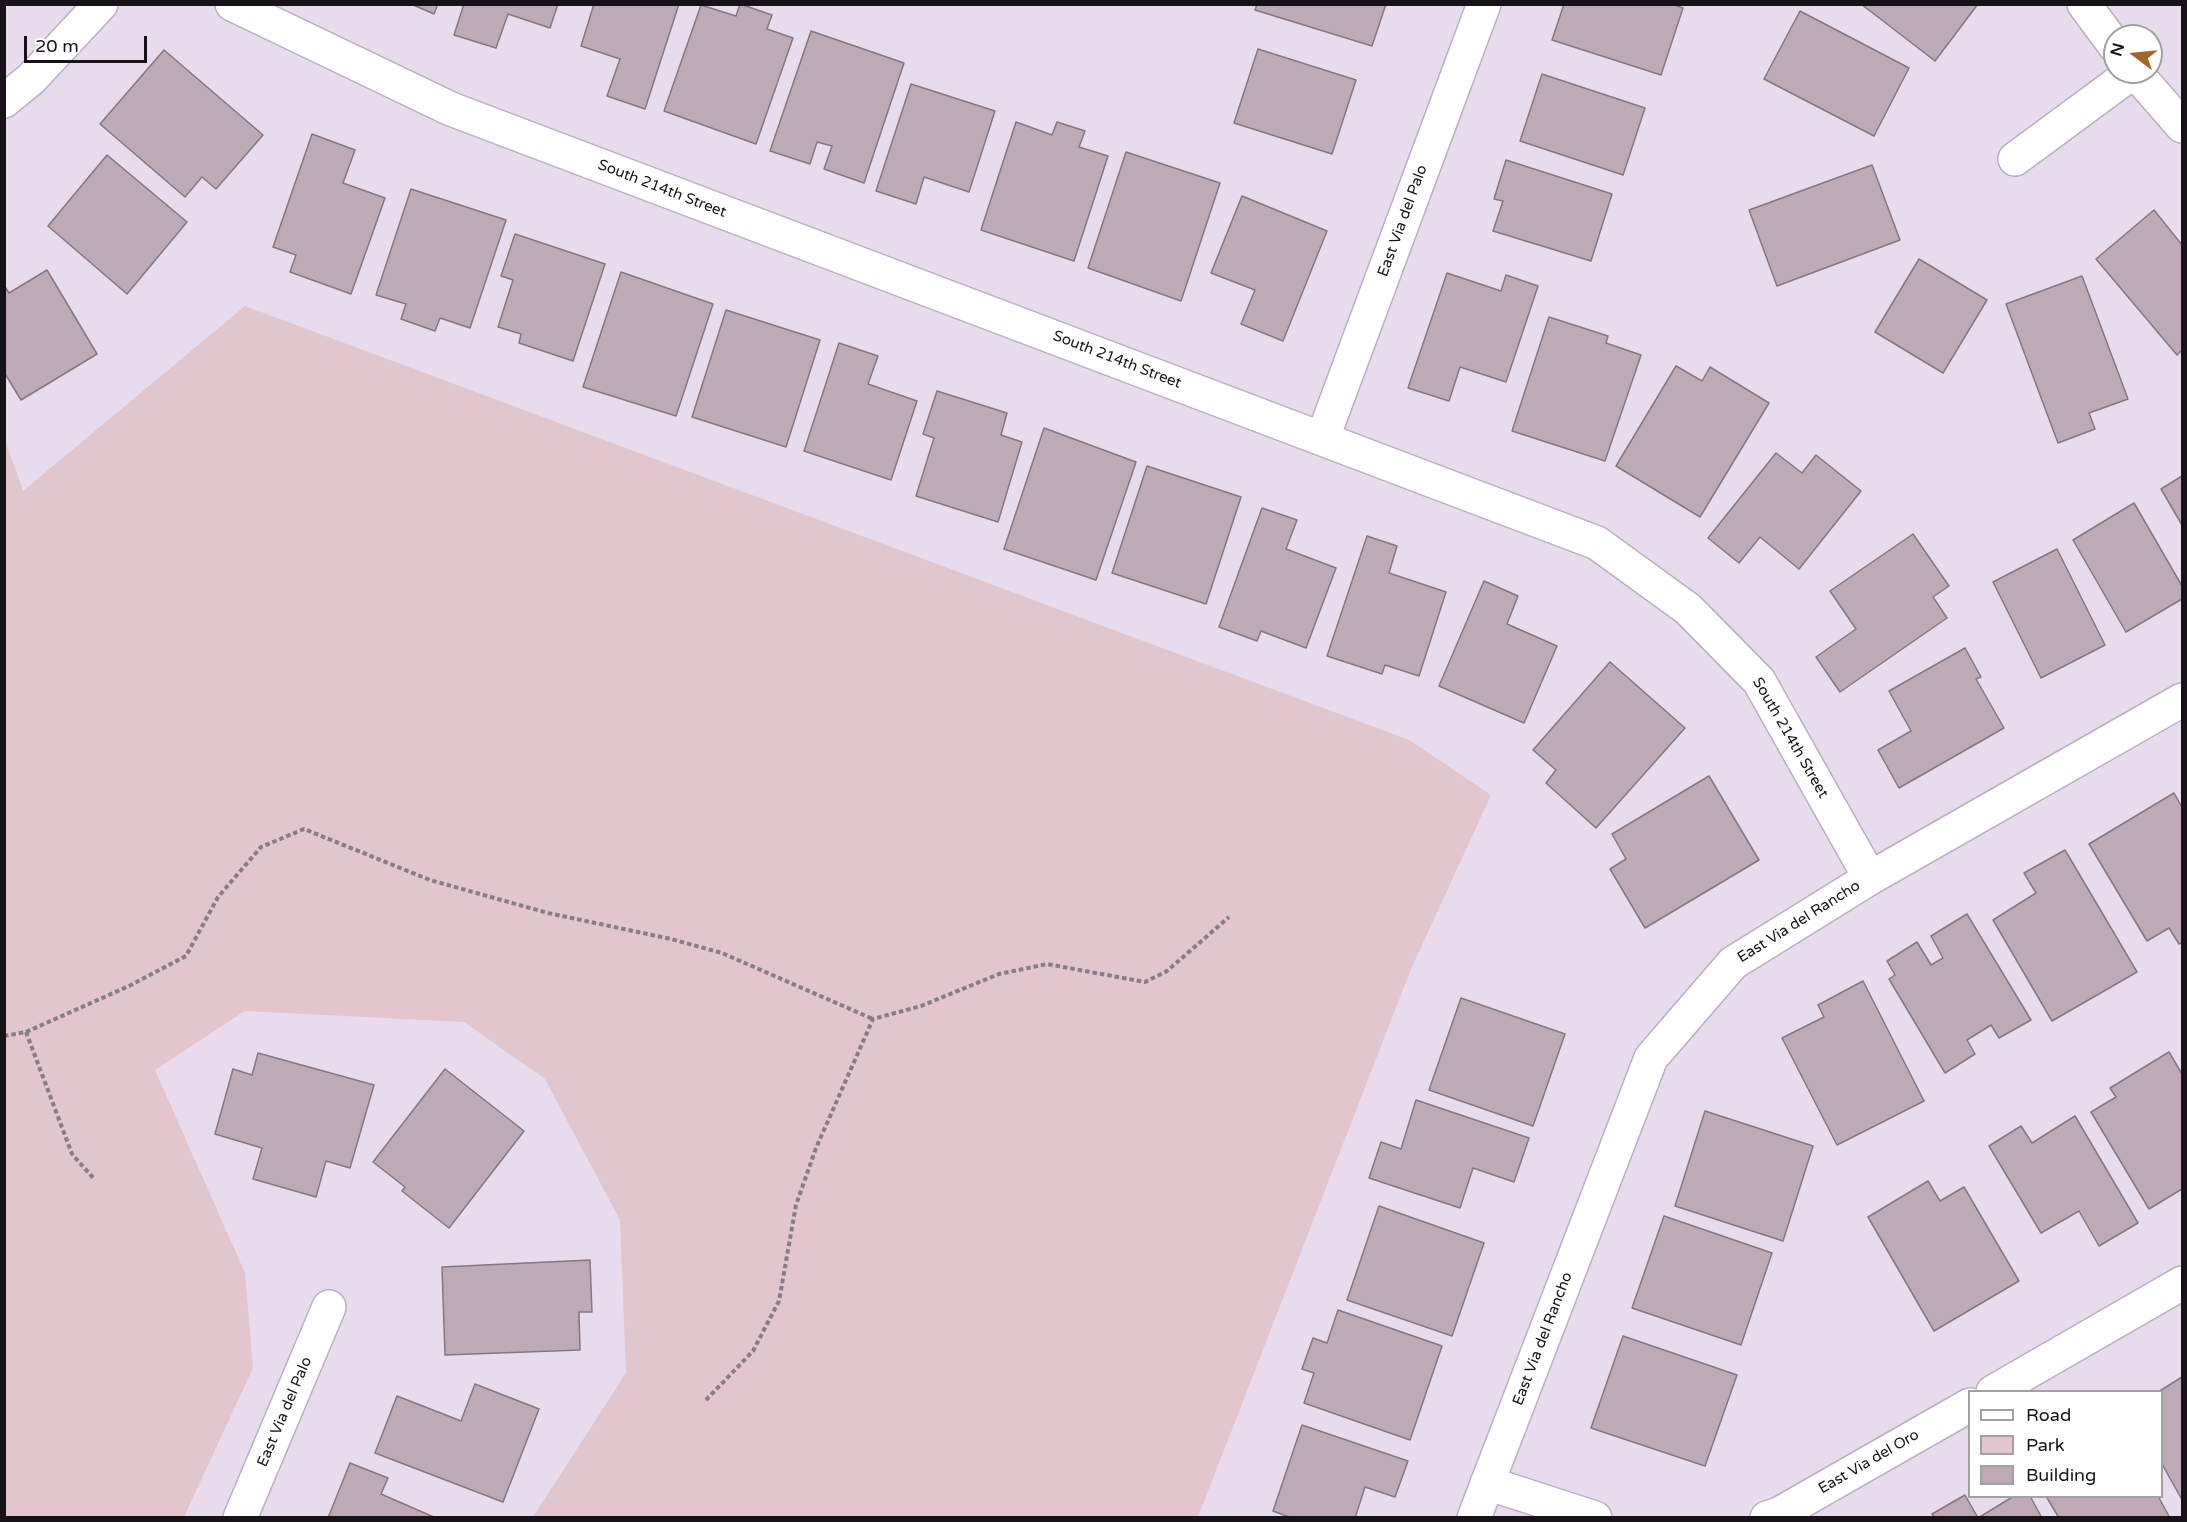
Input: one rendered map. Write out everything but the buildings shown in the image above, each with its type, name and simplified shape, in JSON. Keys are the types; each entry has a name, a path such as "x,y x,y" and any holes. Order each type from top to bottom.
{"street":[{"path":"4,101 31,80 101,4"},
{"name":"South 214th Street","path":"232,4 450,109 1323,437 1597,543 1688,609 1759,681 1870,878"},
{"name":"East Via del Palo","path":"1323,437 1484,4"},
{"path":"2084,4 2103,30"},
{"path":"2015,159 2118,84"},
{"path":"2145,84 2182,126"},
{"name":"East Via del Rancho","path":"1474,1518 1651,1058 1733,963 1870,878 2182,700"},
{"path":"1996,1390 2182,1283"},
{"name":"East Via del Palo","path":"240,1518 329,1307"},
{"name":"East Via del Oro","path":"1767,1518 1779,1514 1968,1406"},
{"path":"1487,1483 1595,1518"}],"path":[{"path":"4,1036 26,1032 129,986 186,956 218,897 261,847 304,829 430,879 548,913 671,939 722,953 873,1019 921,1006 999,974 1047,964 1145,982 1167,971 1228,917"},
{"path":"706,1400 753,1351 779,1301 796,1205 816,1148 873,1019"},
{"path":"26,1032 72,1154 95,1180"}],"green space":[{"path":"245,306 1409,740 1491,795 1411,969 1198,1517 533,1517 626,1373 620,1220 545,1079 464,1022 245,1011 155,1070 245,1273 253,1368 184,1517 5,1517 5,440 23,491"}]}
